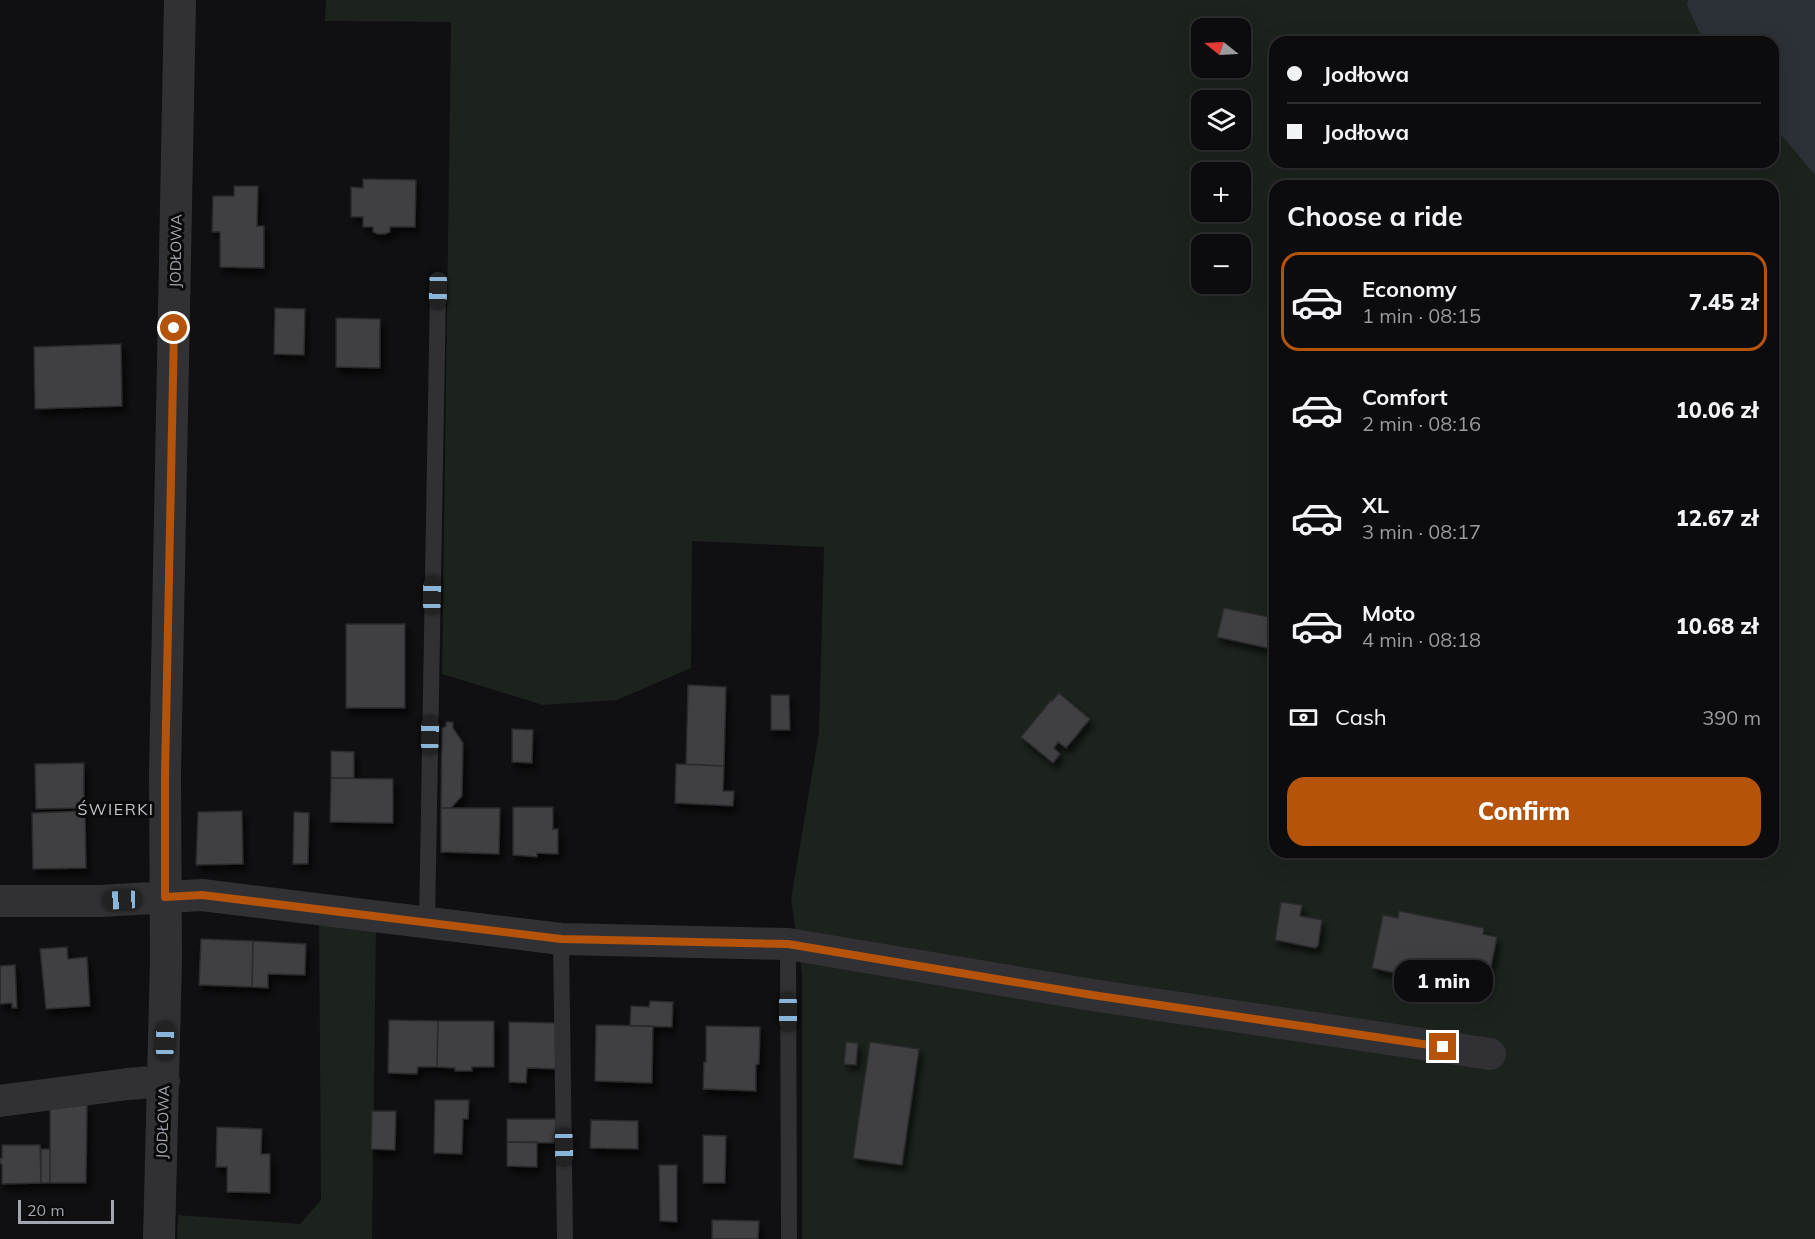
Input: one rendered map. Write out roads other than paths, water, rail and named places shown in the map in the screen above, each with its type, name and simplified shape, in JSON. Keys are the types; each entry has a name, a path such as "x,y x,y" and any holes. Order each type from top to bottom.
{"street":[{"name":"JODŁOWA","path":"159,1239 164,1081 165,776 180,0"},
{"path":"0,901 100,901 202,895 561,939 788,944 1092,995 1490,1054"},
{"path":"0,1101 164,1081"}],"lane":[{"path":"427,923 438,290"},
{"path":"561,939 565,1239"},
{"path":"788,944 789,1239"}],"district":[{"name":"ŚWIERKI","path":"116,809"}]}
